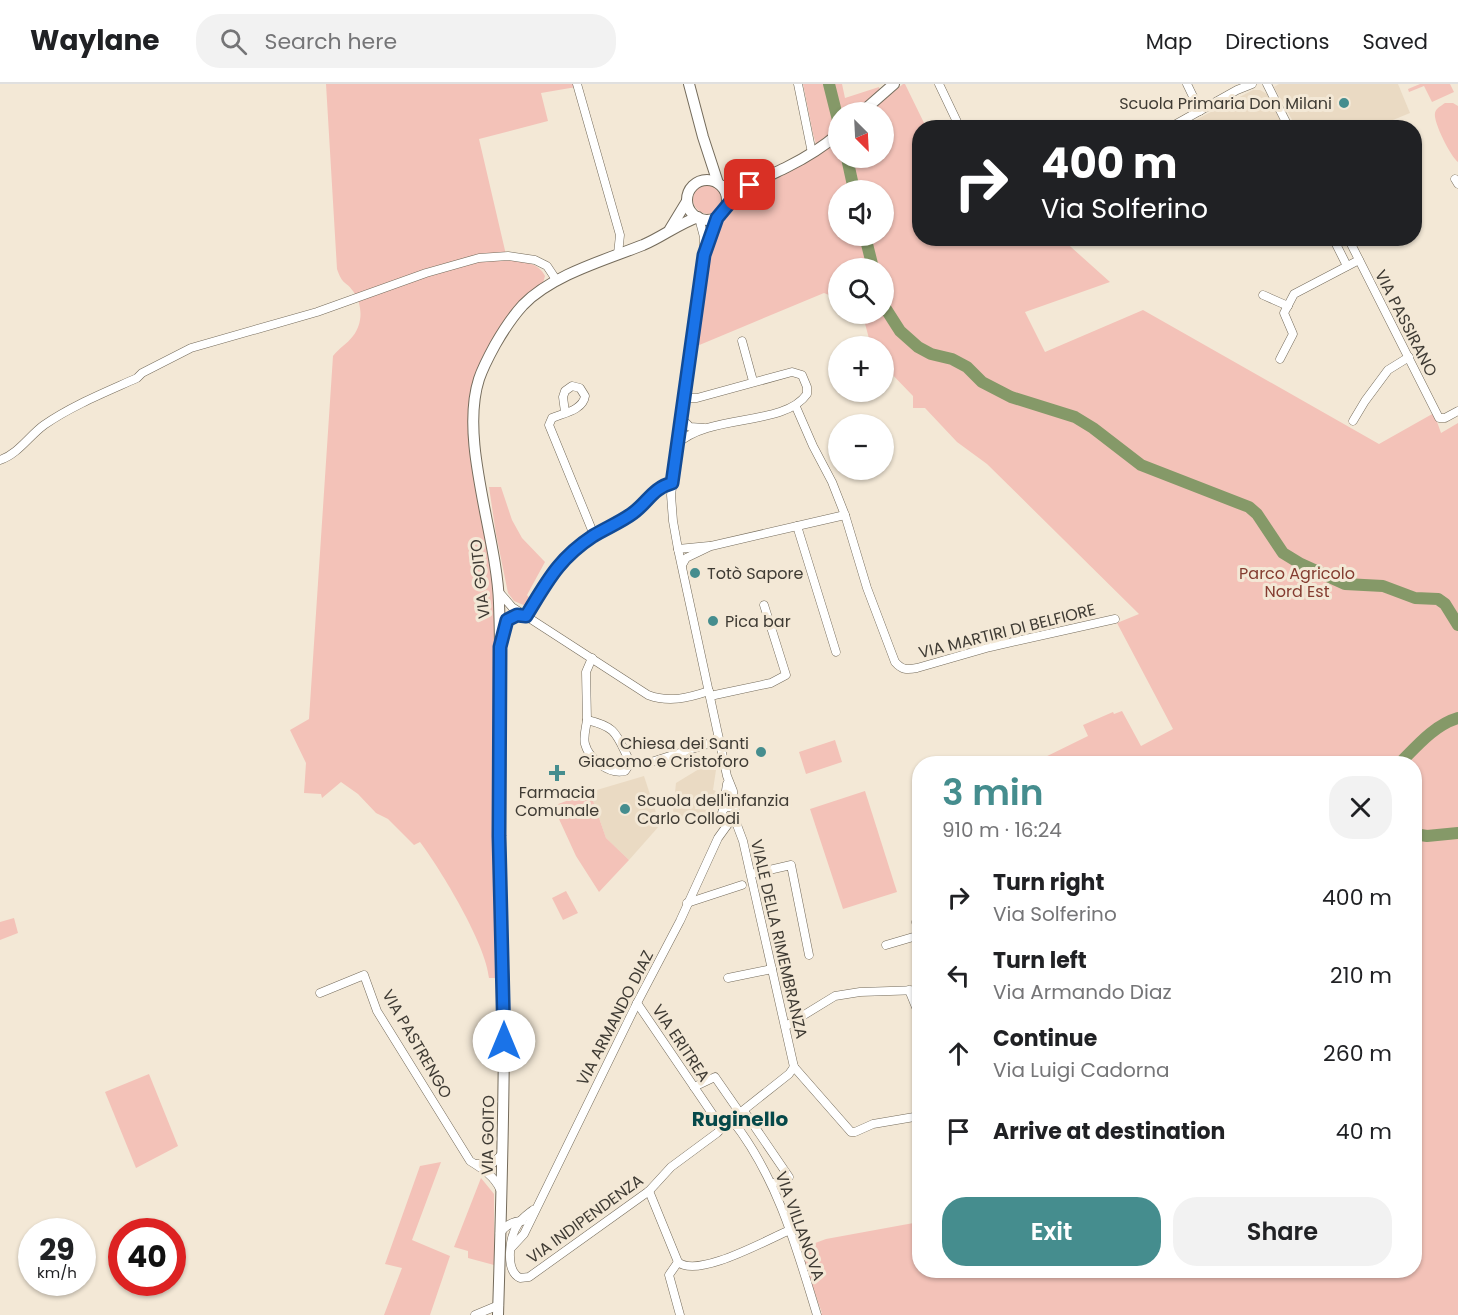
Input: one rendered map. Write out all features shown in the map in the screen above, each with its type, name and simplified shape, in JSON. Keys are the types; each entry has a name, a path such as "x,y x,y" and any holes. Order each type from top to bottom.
{"street":[{"path":"577,84 620,235 618,254"},
{"path":"689,84 703,137 727,198 722,212"},
{"path":"798,84 812,153"},
{"path":"873,102 894,84"},
{"path":"939,84 956,120"},
{"path":"1187,84 1200,111"},
{"path":"1184,120 1252,84"},
{"path":"1267,84 1285,120"},
{"path":"699,182 704,170 703,137"},
{"path":"750,185 720,185 708,180 699,182 690,189 687,201 690,211 698,218 708,220 722,212 750,185 812,153 828,141"},
{"name":"VIA GOITO","path":"668,231 687,201"},
{"name":"VIA ARMANDO DIAZ","path":"704,255 713,226 722,212"},
{"name":"VIA GOITO","path":"498,1310 504,1018 499,836 500,647 495,557 475,445 476,396 479,380 488,358 505,328 531,298 557,281 636,248 698,218"},
{"name":"VIA ARMANDO DIAZ","path":"500,1239 506,1226 521,1223 534,1209 680,921 718,838 733,818 733,791 727,776 673,521 672,483 704,255 704,237 698,218"},
{"path":"620,235 627,244 636,248"},
{"path":"1337,246 1347,266"},
{"name":"VIA PASSIRANO","path":"1351,246 1439,418 1442,420 1458,411"},
{"path":"0,460 10,456 44,426 68,411 137,378 142,373 190,348 317,312 426,273 479,258 508,256 535,260 548,266 557,281"},
{"path":"1280,358 1293,334 1284,313 1294,294 1359,260"},
{"path":"1263,295 1288,306"},
{"path":"742,341 753,381"},
{"path":"1353,421 1388,370 1409,357"},
{"path":"677,444 685,437 705,428 796,407 807,394 802,375 792,372 697,398 683,398"},
{"name":"VIA MARTIRI DI BELFIORE","path":"796,407 832,482 875,609 895,662 900,668 908,670 917,668 990,647 1114,619"},
{"path":"565,412 552,418 549,425 594,535"},
{"path":"681,418 690,427 705,428"},
{"path":"526,616 555,567 572,551 594,535 633,513 660,486 672,483"},
{"path":"678,549 711,546 845,515"},
{"path":"797,526 836,652"},
{"path":"682,565 686,558 711,546"},
{"path":"498,591 512,607 632,686 656,698 675,700 771,683 786,675 764,604"},
{"path":"500,647 507,620 517,615 526,616"},
{"path":"592,658 586,672 587,720 584,742 588,752 596,761 620,772 627,770 630,763"},
{"path":"587,720 605,724 612,729 630,763"},
{"path":"630,763 648,763 720,740"},
{"name":"VIA ARMANDO DIAZ","path":"718,838 727,790 727,776"},
{"path":"722,813 726,820 733,818"},
{"name":"VIALE DELLA RIMEMBRANZA","path":"733,818 739,828 751,874 794,1067"},
{"path":"751,874 790,865 809,956"},
{"path":"687,903 742,885"},
{"path":"886,945 912,937"},
{"path":"728,978 772,969"},
{"name":"VIA PASTRENGO","path":"320,993 364,975 378,1011 470,1161 496,1182 502,1193"},
{"path":"786,1026 836,996 860,992 909,990 912,997"},
{"name":"VIA ERITREA","path":"637,1003 722,1128"},
{"path":"794,1067 851,1132 882,1121 912,1117"},
{"name":"VIA INDIPENDENZA","path":"521,1223 514,1233 510,1262 511,1271 517,1277 527,1278 649,1191 671,1167 789,1074 794,1067"},
{"path":"694,1086 715,1077 789,1177 772,1184"},
{"name":"VIA VILLANOVA","path":"732,1120 772,1184 790,1230 817,1315"},
{"path":"475,1164 492,1164 503,1153"},
{"path":"649,1191 678,1262 687,1267 712,1264 790,1230"},
{"path":"501,1209 508,1218 521,1223"},
{"path":"500,1239 512,1247"},
{"path":"678,1262 669,1275 680,1315"},
{"path":"478,1314 498,1310"}],"shaded area":[{"name":"Scuola Primaria Don Milani","path":"1279,84 1398,84 1410,113 1393,120 1292,120 1274,87"},
{"path":"1253,90 1260,90 1267,94 1281,120 1195,120"},
{"path":"699,769 716,770 714,802 696,801 695,809 711,810 709,819 676,816 673,811 676,783"},
{"name":"Scuola dell'infanzia Carlo Collodi","path":"644,776 660,825 629,860 606,838 590,792"}],"green space":[{"path":"326,84 581,84 582,86 541,93 548,121 479,139 507,259 534,265 545,276 543,283 532,292 471,393 494,597 495,978 489,978 480,946 471,927 450,888 420,842 414,845 388,819 376,813 358,794 341,782 322,798 321,794 304,793 306,763 290,730 309,719 333,356 353,336 360,320 359,302 337,269"},
{"name":"Parco Agricolo Nord Est","path":"803,84 842,84 845,98 879,87 883,101 905,84 923,120 912,120 912,246 1070,246 1110,282 1025,312 1045,352 1143,310 1379,444 1434,413 1441,433 1458,423 1458,1315 819,1315 822,1313 799,1249 826,1239 912,1223 912,1278 1422,1278 1422,756 1047,756 1088,736 1083,725 1113,712 1114,714 1122,711 1141,746 1173,729 1117,623 1139,614 987,464 957,442 925,408 913,408 913,396 894,376 894,336 868,336 865,324 894,324 894,258 828,258 828,295 824,293 697,346 711,252 720,225 742,196 819,154"},
{"path":"1420,84 1450,84 1454,92 1432,102 1424,86 1409,92 1408,89"},
{"path":"1445,103 1458,106 1458,162 1443,139 1435,117 1436,110"},
{"path":"708,184 719,188 723,199 719,210 708,214 697,210 693,199 697,188"},
{"path":"489,487 501,487 512,520 522,538 545,562 527,595 531,600 526,606 514,601 508,593"},
{"path":"835,740 842,762 806,774 799,752"},
{"path":"865,791 897,892 843,909 810,809"},
{"path":"590,792 606,838 629,860 599,892 576,856 553,806"},
{"path":"566,891 578,913 563,920 552,898"},
{"path":"14,918 18,933 0,940 0,922"},
{"path":"149,1074 178,1146 136,1168 105,1092"},
{"path":"441,1162 412,1240 450,1256 430,1315 384,1315 402,1268 385,1264 420,1166"},
{"path":"481,1178 494,1194 494,1265 468,1258 468,1251 454,1247"}],"waterway":[{"path":"829,84 834,102"},
{"path":"849,168 852,180"},
{"path":"868,246 870,258"},
{"path":"894,322 900,331 918,347 967,367 982,382 1011,397 1075,417 1141,465 1249,507 1257,514 1283,553 1301,564 1345,584 1383,586 1415,598 1438,599 1445,604 1458,625"},
{"path":"1407,756 1433,731 1458,718"},
{"path":"1422,835 1458,833"}],"place":[{"name":"Scuola Primaria Don Milani","path":"1344,103"},
{"name":"Totò Sapore","path":"695,573"},
{"name":"Pica bar","path":"713,621"},
{"name":"Chiesa dei Santi Giacomo e Cristoforo","path":"761,752"},
{"name":"Farmacia Comunale","path":"557,773"},
{"name":"Scuola dell'infanzia Carlo Collodi","path":"625,809"}],"district":[{"name":"Ruginello","path":"740,1119"}],"route":[{"path":"504,1041 499,836 500,647 507,620 517,615 526,616 555,567 572,551 594,535 633,513 660,486 672,483 704,255 717,218 732,200 750,185"}]}
